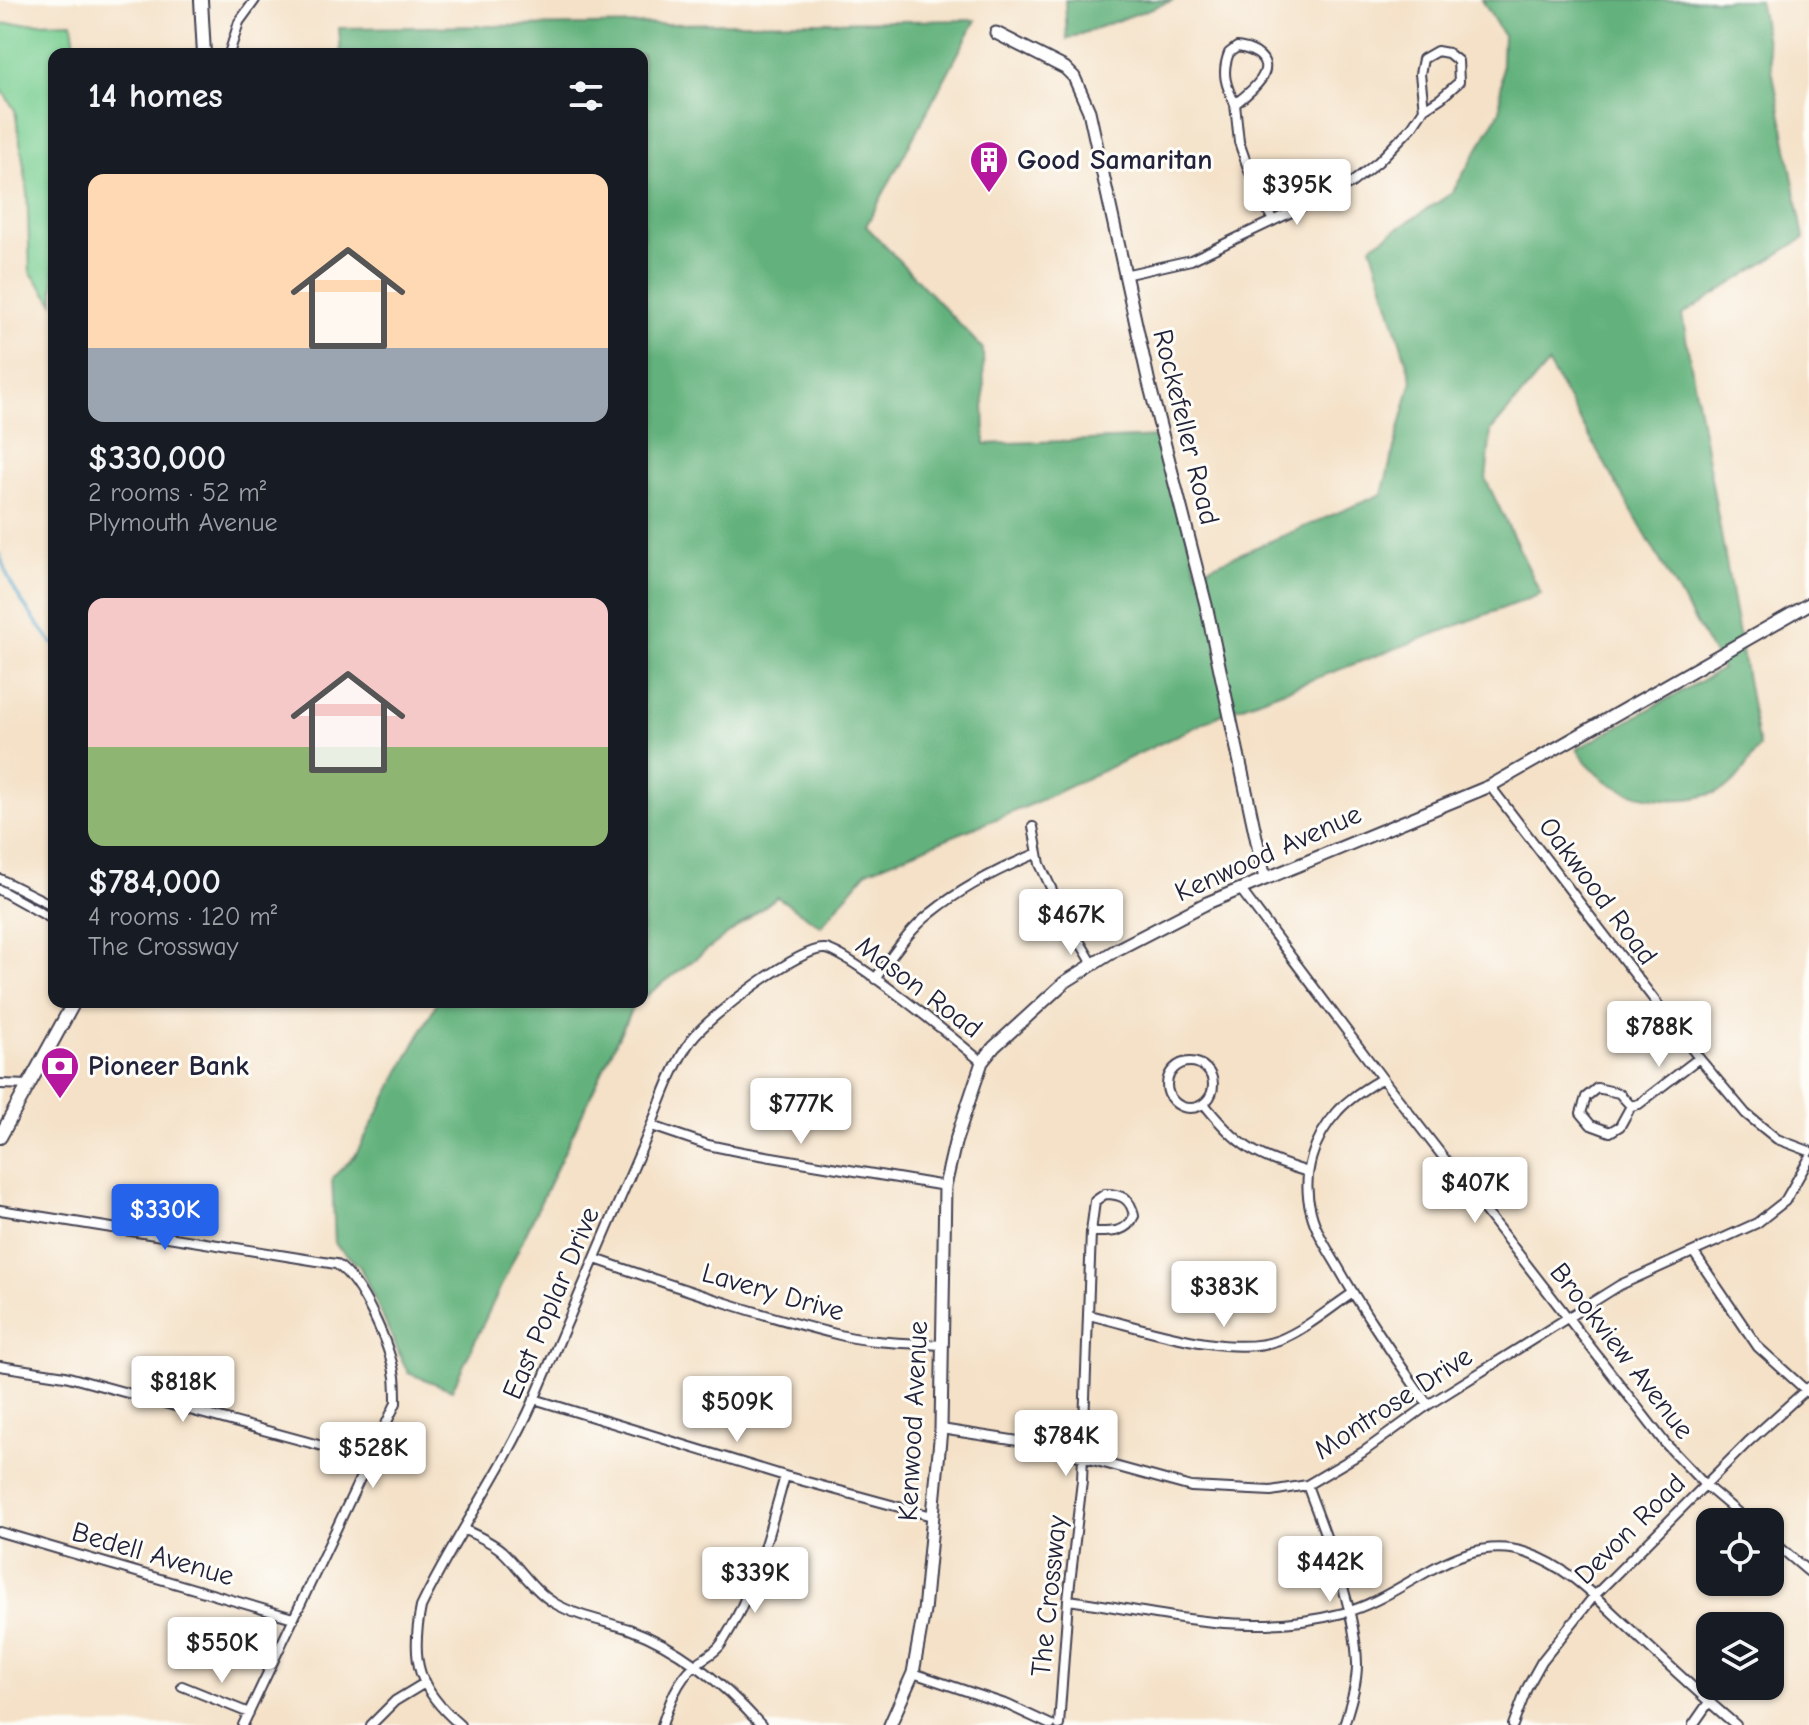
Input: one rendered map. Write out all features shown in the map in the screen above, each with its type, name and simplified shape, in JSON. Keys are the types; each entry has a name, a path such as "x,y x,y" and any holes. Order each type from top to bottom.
{"main road":[{"path":"201,0 204,48"},
{"path":"0,1137 71,1008"}],"street":[{"path":"231,48 239,22 255,0"},
{"name":"Rockefeller Road","path":"996,33 1065,68 1082,90 1089,111 1124,275 1206,605 1265,879"},
{"path":"1235,104 1248,94 1265,71 1266,63 1262,56 1248,48 1237,47 1229,53 1225,63 1225,84 1235,104 1239,142 1249,171 1273,221"},
{"path":"1124,275 1191,260 1350,184 1395,145 1424,109 1459,82 1458,61 1448,53 1437,51 1423,59 1420,74 1424,109"},
{"name":"Kenwood Avenue","path":"890,1725 913,1673 924,1611 941,1429 945,1186 955,1143 982,1062 1009,1031 1065,982 1093,964 1207,903 1490,786 1809,604"},
{"name":"Oakwood Road","path":"1490,786 1699,1058 1760,1127 1777,1139 1809,1151"},
{"path":"1033,827 1040,864 1062,912 1093,964"},
{"path":"875,979 930,913 971,885 1019,859 1038,853"},
{"path":"0,879 48,903"},
{"path":"0,890 48,917"},
{"name":"Brookview Avenue","path":"1241,890 1566,1318 1665,1443 1705,1485 1732,1508"},
{"name":"East Poplar Drive","path":"423,1684 417,1652 421,1607 504,1464 595,1259 673,1072 690,1041 701,1027 747,991 813,949 828,949"},
{"name":"Mason Road","path":"828,949 875,979 982,1062"},
{"path":"1631,1106 1619,1093 1597,1088 1586,1097 1581,1113 1591,1125 1610,1132 1620,1126 1631,1106 1639,1104 1699,1058"},
{"path":"1194,1064 1211,1075 1214,1089 1205,1105 1184,1107 1171,1098 1167,1092 1167,1078 1177,1065 1194,1064"},
{"path":"1382,1078 1338,1111 1321,1133 1308,1172 1311,1214 1324,1244 1353,1293 1428,1405"},
{"path":"0,1084 29,1085"},
{"path":"1205,1105 1226,1132 1243,1146 1268,1160 1308,1172"},
{"path":"652,1126 708,1145 742,1152 945,1186"},
{"name":"Montrose Drive","path":"941,1429 1031,1443 1156,1478 1214,1490 1271,1491 1307,1485 1620,1285 1694,1253 1770,1214 1785,1201 1809,1159"},
{"name":"The Crossway","path":"1059,1725 1068,1600 1082,1481 1081,1456 1092,1208 1099,1197 1118,1194 1130,1203 1134,1216 1131,1224 1115,1232 1091,1232"},
{"path":"0,1210 336,1264 355,1281 388,1351 395,1377 396,1403 243,1725"},
{"path":"1694,1253 1758,1347 1808,1390"},
{"name":"Lavery Drive","path":"595,1259 700,1295 845,1336 881,1342 942,1345"},
{"path":"1089,1315 1207,1343 1245,1348 1285,1337 1353,1293"},
{"path":"0,1366 65,1376 370,1459"},
{"name":"Devon Road","path":"1513,1725 1527,1688 1542,1661 1594,1596 1705,1485 1808,1390"},
{"path":"534,1399 785,1476 932,1516"},
{"path":"662,1725 678,1685 696,1664 712,1655 736,1620 785,1476"},
{"path":"1307,1485 1349,1612 1357,1666 1353,1696 1344,1725"},
{"path":"465,1530 500,1550 536,1589 558,1606 631,1630 663,1644 696,1664 737,1699 761,1725"},
{"name":"Bedell Avenue","path":"0,1532 293,1618"},
{"path":"1068,1600 1183,1620 1256,1626 1349,1612 1396,1592 1457,1556 1488,1548 1523,1552 1562,1568 1736,1725"},
{"path":"1784,1551 1809,1572"},
{"path":"913,1673 1008,1705 1051,1725"},
{"path":"371,1725 395,1701 423,1684 460,1725"},
{"path":"182,1686 249,1713"},
{"path":"1693,1725 1709,1702"}],"green space":[{"path":"1065,0 1174,0 1067,39"},
{"path":"1482,0 1759,0 1804,238 1682,315 1759,747 1737,779 1718,792 1705,796 1654,798 1611,784 1598,775 1577,749 1722,669 1548,364 1491,431 1486,480 1541,594 1229,711 1030,805 867,871 821,926 777,897 648,994 648,48 341,48 339,28 976,20 866,226 983,349 985,444 1162,437 1197,572 1382,494 1412,380 1371,246 1452,193 1500,111 1503,35"},
{"path":"72,22 75,48 48,48 48,295 30,272 27,185 15,110 0,87 0,24"},
{"path":"434,1008 632,1008 452,1390 408,1373 360,1267 335,1244 332,1178 355,1156"}],"waterway":[{"path":"0,554 15,590 48,637"}],"place":[{"name":"Good Samaritan","path":"989,194"},
{"name":"Pioneer Bank","path":"60,1100"}]}
